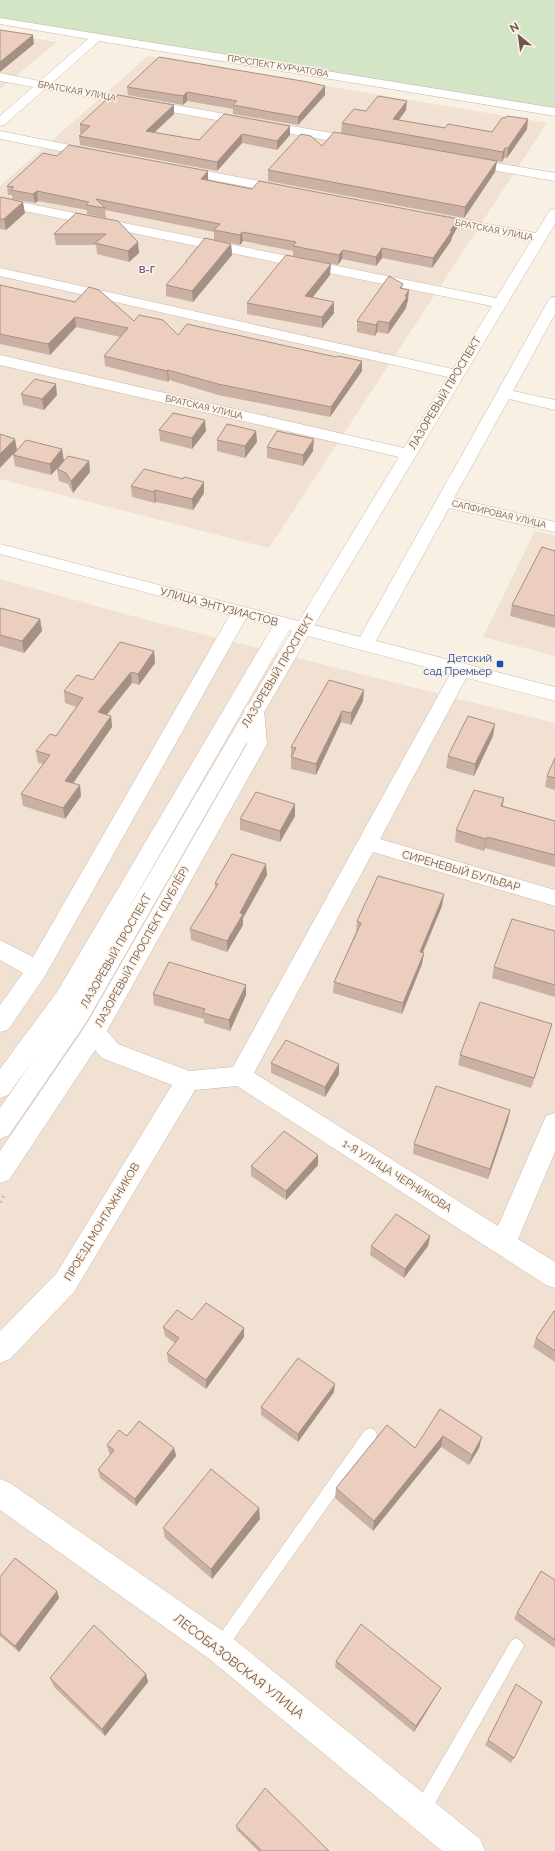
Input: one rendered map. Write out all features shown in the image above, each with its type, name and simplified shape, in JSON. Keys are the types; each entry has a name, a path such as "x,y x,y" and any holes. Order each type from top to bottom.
{"street":[{"name":"ПРОСПЕКТ КУРЧАТОВА","path":"0,21 555,112"},
{"path":"0,122 98,36"},
{"name":"БРАТСКАЯ УЛИЦА","path":"0,77 368,144"},
{"path":"0,135 104,156"},
{"path":"454,159 555,177"},
{"path":"166,168 298,193"},
{"path":"0,202 500,303"},
{"name":"ЛАЗОРЕВЫЙ ПРОСПЕКТ","path":"0,1088 65,999 293,626 408,454 555,213"},
{"name":"БРАТСКАЯ УЛИЦА","path":"415,215 539,238"},
{"path":"0,272 456,374"},
{"path":"365,644 443,501 554,306"},
{"name":"БРАТСКАЯ УЛИЦА","path":"0,360 408,454"},
{"path":"503,394 555,405"},
{"name":"САПФИРОВАЯ УЛИЦА","path":"443,501 555,527"},
{"name":"УЛИЦА ЭНТУЗИАСТОВ","path":"0,549 240,613 555,694"},
{"path":"0,1023 37,970 240,613"},
{"name":"ЛАЗОРЕВЫЙ ПРОСПЕКТ","path":"0,1128 80,1014 254,710 293,626"},
{"path":"94,1032 110,1052 188,1081 240,1076 462,669"},
{"name":"ЛАЗОРЕВЫЙ ПРОСПЕКТ (ДУБЛЁР)","path":"0,1172 94,1032 257,744 254,710"},
{"name":"СИРЕНЕВЫЙ БУЛЬВАР","path":"367,843 555,898"},
{"path":"0,949 37,970"},
{"name":"1-Я УЛИЦА ЧЕРНИКОВА","path":"240,1076 555,1276"},
{"name":"ПРОЕЗД МОНТАЖНИКОВ","path":"0,1350 65,1283 188,1081"},
{"path":"503,1244 555,1123"},
{"name":"ЛЕСОБАЗОВСКАЯ УЛИЦА","path":"0,1493 219,1647 468,1851"}],"lane":[{"path":"219,1647 370,1435"},
{"path":"421,1812 516,1646"}],"shaded area":[{"path":"0,33 57,42 0,89"},
{"path":"148,56 547,123 269,548 0,479 0,186"},
{"path":"535,531 555,536 555,656 483,637"},
{"path":"0,579 147,620 555,723 555,1851 0,1851"}],"green space":[{"path":"0,0 555,0 555,108 0,19"}],"building":[{"path":"0,30 33,35 0,62"},
{"path":"159,57 325,86 298,117 233,105 237,101 187,92 183,96 127,87"},
{"path":"118,95 174,105 146,131 199,140 224,114 290,126 277,141 242,134 217,162 79,136 90,126 80,124 106,100 111,101"},
{"path":"378,96 407,101 393,119 445,128 448,124 492,132 502,118 507,116 528,119 508,148 505,148 503,152 342,123 354,109 366,111"},
{"path":"334,132 497,161 465,207 268,170 301,134 311,136 322,146"},
{"path":"69,145 208,171 201,179 252,189 259,181 458,219 450,231 452,231 433,258 382,248 376,257 343,250 339,255 293,246 296,242 242,232 240,235 214,230 220,224 96,199 105,208 86,205 89,202 37,191 33,194 11,190 14,187 7,186 43,153 57,156"},
{"path":"1,197 23,202 4,219 0,219"},
{"path":"76,213 118,221 138,242 128,251 95,243 106,234 54,234"},
{"path":"205,238 231,244 192,291 166,285 187,261"},
{"path":"286,255 331,264 305,296 334,302 322,317 247,303"},
{"path":"389,276 403,284 400,288 409,290 405,296 407,297 389,323 378,321 376,325 357,321"},
{"path":"0,285 75,302 89,287 99,290 134,321 139,315 163,320 178,335 187,324 336,357 338,356 362,361 331,407 218,384 168,370 104,356 128,328 75,317 48,344 0,334"},
{"path":"35,379 56,384 42,399 21,394"},
{"path":"173,413 205,420 192,438 159,430"},
{"path":"227,424 256,431 245,446 217,440"},
{"path":"277,431 314,439 303,455 267,447"},
{"path":"0,434 15,439 0,454"},
{"path":"26,440 62,449 50,464 13,455"},
{"path":"68,456 89,461 71,481 66,473 57,469"},
{"path":"144,469 183,479 184,477 204,482 192,499 131,486"},
{"path":"542,547 555,551 555,616 512,605"},
{"path":"0,608 40,619 22,641 0,635"},
{"path":"120,642 154,651 138,674 131,672 98,712 111,716 65,781 80,785 63,808 21,794 50,755 36,751 50,734 56,736 83,698 64,691 77,675 93,680"},
{"path":"329,680 364,690 351,713 342,711 316,764 291,757 296,748 291,747"},
{"path":"468,716 495,724 475,764 448,756"},
{"path":"555,758 555,778 547,776"},
{"path":"474,790 504,798 501,806 555,821 555,855 487,837 486,839 456,830"},
{"path":"256,792 295,804 280,831 240,819"},
{"path":"232,854 266,864 240,913 243,914 227,941 190,929 218,884 215,883"},
{"path":"378,876 444,894 420,952 424,953 403,1003 334,982 361,923 357,921"},
{"path":"512,919 555,931 555,985 494,967"},
{"path":"169,962 246,985 229,1020 203,1013 205,1009 153,994"},
{"path":"480,1002 552,1024 534,1078 460,1055"},
{"path":"286,1040 339,1064 325,1087 271,1063"},
{"path":"436,1086 510,1110 490,1169 414,1144"},
{"path":"284,1131 318,1155 286,1191 251,1166"},
{"path":"396,1214 430,1236 405,1269 371,1246"},
{"path":"206,1303 244,1328 206,1380 167,1353 179,1338 163,1327 177,1310 192,1320"},
{"path":"555,1311 555,1351 536,1338"},
{"path":"298,1358 335,1384 298,1434 261,1407"},
{"path":"440,1409 482,1437 472,1455 443,1436 374,1521 336,1488 387,1425 415,1448"},
{"path":"139,1421 174,1448 135,1499 98,1470 114,1450 107,1445 119,1430 127,1436"},
{"path":"211,1469 259,1508 211,1569 163,1528"},
{"path":"15,1558 57,1591 15,1646 0,1633 0,1577"},
{"path":"541,1571 555,1580 555,1640 517,1613"},
{"path":"361,1624 441,1688 416,1726 336,1661"},
{"path":"94,1625 146,1674 102,1729 50,1678"},
{"path":"516,1684 542,1702 514,1758 488,1740"},
{"path":"265,1788 329,1851 262,1851 236,1826"}],"place":[{"name":"Детский сад Премьер","path":"500,664"}],"district":[{"name":"В-Г","path":"147,269"}]}
